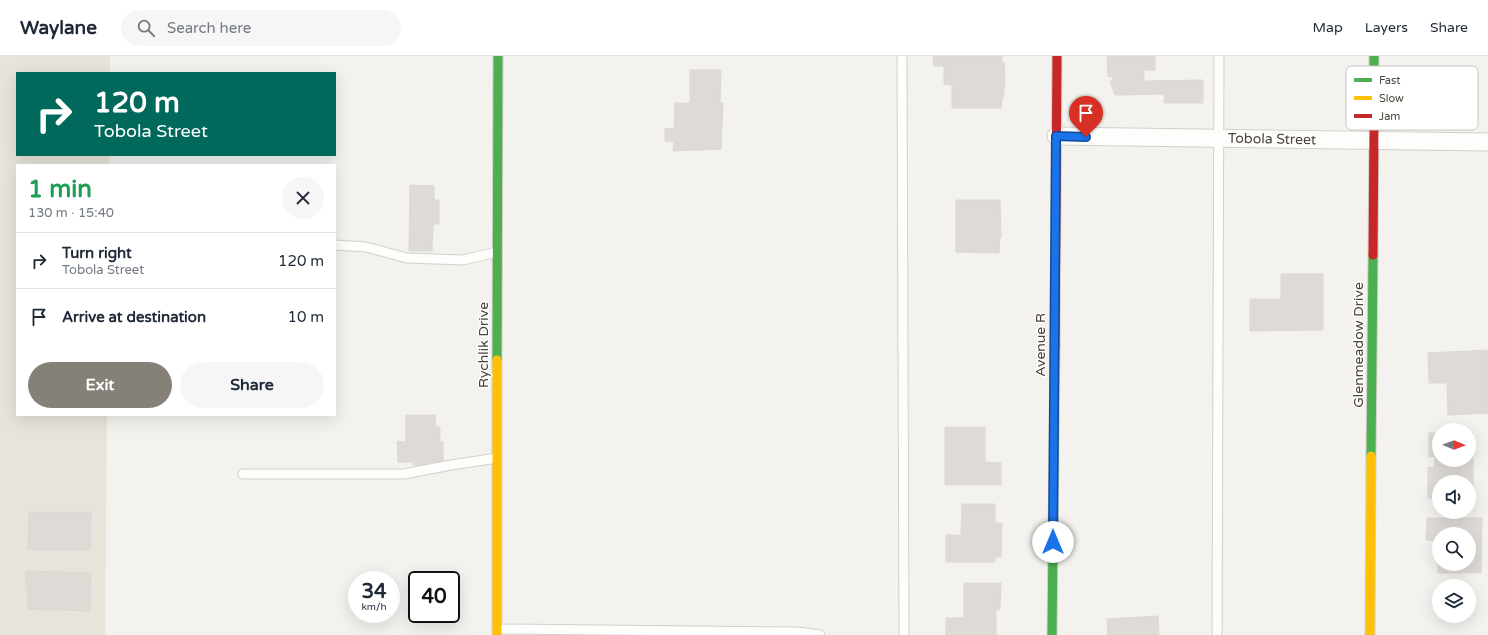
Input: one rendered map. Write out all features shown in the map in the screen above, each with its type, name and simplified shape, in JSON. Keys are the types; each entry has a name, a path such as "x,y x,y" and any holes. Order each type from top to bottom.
{"street":[{"name":"Rychlik Drive","path":"497,632 498,56"},
{"name":"Avenue R","path":"1052,635 1057,56"},
{"name":"Glenmeadow Drive","path":"1370,635 1374,130"},
{"name":"Tobola Street","path":"1056,136 1488,142"}],"lane":[{"path":"902,56 904,635"},
{"path":"1217,635 1219,56"},
{"path":"336,245 366,247 407,258 463,260 497,252"},
{"path":"243,474 404,474 452,464 497,458"},
{"path":"497,632 798,632 820,635"}],"shaded area":[{"path":"0,56 110,56 110,72 16,72 16,156 109,156 109,164 16,164 16,416 107,416 105,635 0,635"}],"building":[{"path":"933,56 1002,56 1005,80 1001,108 952,108 952,85 944,84 944,66 934,66"},
{"path":"1107,56 1155,56 1155,70 1144,70 1144,81 1203,80 1203,103 1164,103 1165,94 1115,95 1110,81 1113,81 1113,76 1108,77"},
{"path":"690,70 721,70 720,103 723,103 721,149 673,151 674,142 665,141 665,128 674,129 675,103 690,103"},
{"path":"410,185 434,186 434,200 439,200 439,224 433,224 432,251 409,251"},
{"path":"956,200 1000,200 1001,238 1000,237 999,253 956,252"},
{"path":"1281,274 1323,274 1323,330 1250,331 1250,299 1281,299"},
{"path":"1488,350 1488,413 1448,415 1447,383 1429,383 1428,353"},
{"path":"406,415 435,415 436,427 440,427 440,442 443,442 443,462 428,462 428,465 413,465 413,462 398,462 397,441 406,442"},
{"path":"945,427 985,427 985,462 1001,463 1001,485 945,485"},
{"path":"1429,433 1432,433 1432,456 1429,457"},
{"path":"1428,467 1473,467 1473,475 1432,475 1432,498 1428,498"},
{"path":"962,504 995,504 995,523 1002,523 1001,557 995,557 995,562 946,562 946,535 961,535"},
{"path":"29,512 91,512 90,550 28,550"},
{"path":"1427,518 1482,518 1481,573 1438,573 1438,571 1476,571 1476,527 1432,527 1432,540 1426,540"},
{"path":"26,571 91,573 90,611 28,609"},
{"path":"964,583 1001,583 1000,609 996,610 996,635 946,635 946,618 964,618"},
{"path":"1158,616 1159,635 1108,635 1107,619"}],"traffic: fast":[{"path":"497,360 498,56"},
{"path":"1374,56 1374,66"},
{"path":"1371,456 1373,255"},
{"path":"1052,635 1055,345"}],"traffic: slow":[{"path":"497,360 497,635"},
{"path":"1370,635 1371,456"}],"traffic: jam":[{"path":"1055,345 1057,56"},
{"path":"1373,255 1374,130"}],"route":[{"path":"1053,542 1056,136 1086,137"}]}
